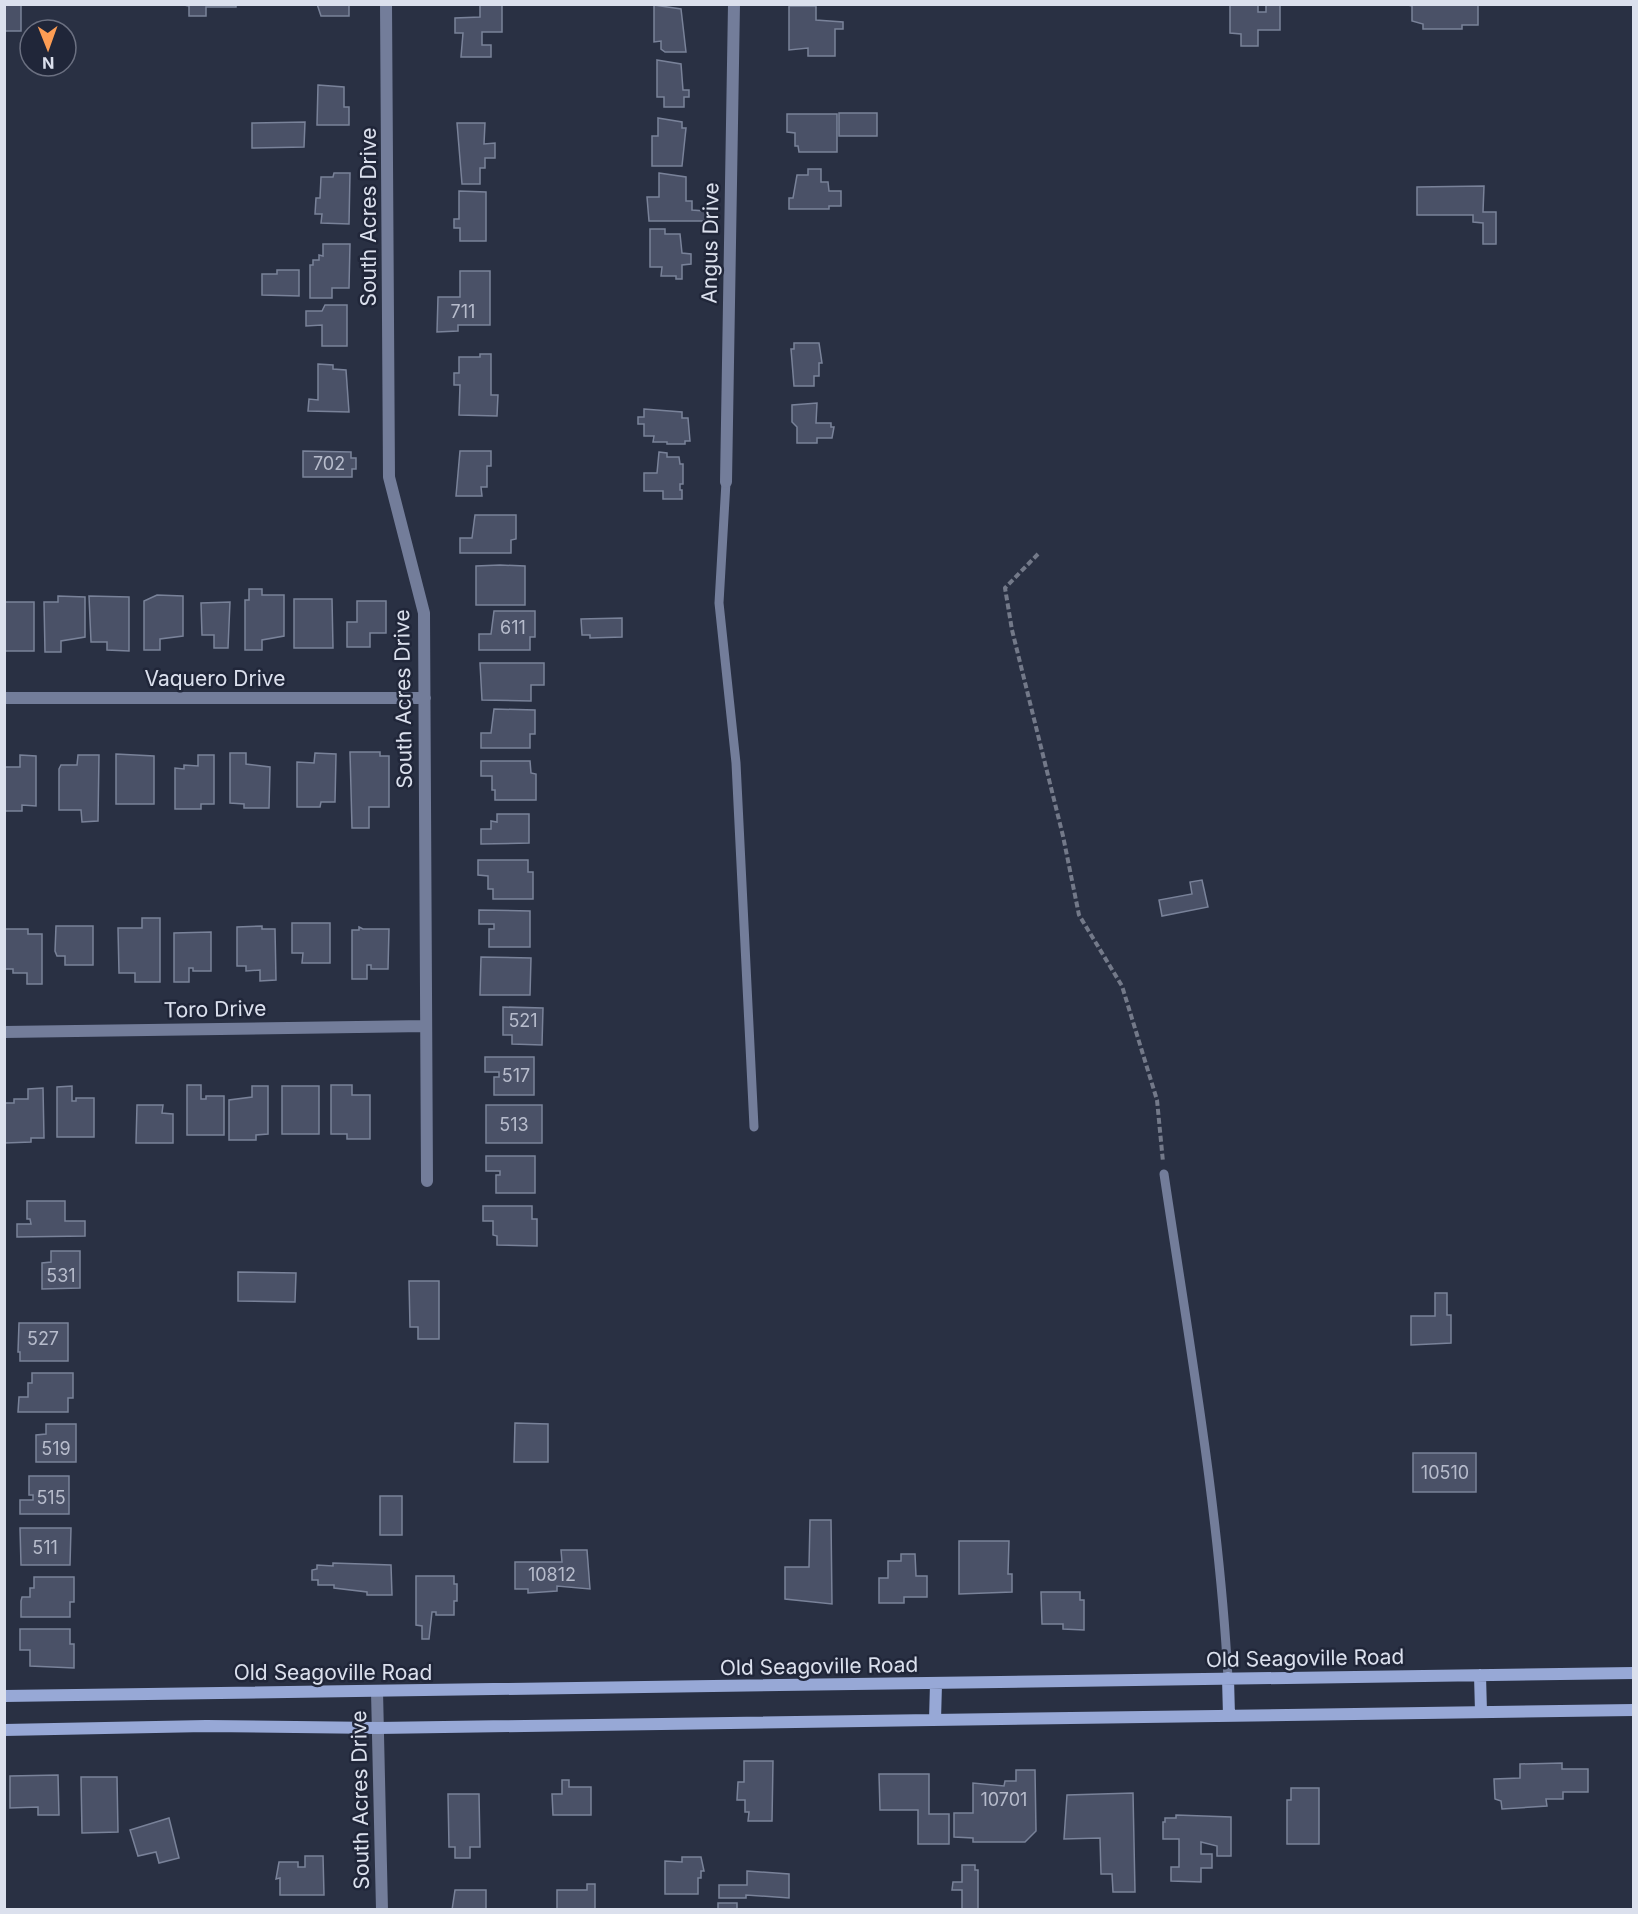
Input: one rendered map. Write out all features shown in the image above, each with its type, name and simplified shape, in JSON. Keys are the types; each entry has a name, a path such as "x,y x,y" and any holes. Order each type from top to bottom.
{"main road":[{"name":"Old Seagoville Road","path":"4,1696 1634,1673"},
{"path":"1480,1675 1481,1712"},
{"path":"1228,1678 1228,1716"},
{"path":"935,1720 936,1684"},
{"path":"4,1730 207,1726 378,1728 1634,1710"}],"street":[{"name":"South Acres Drive","path":"386,4 389,477 424,613 427,1181"},
{"name":"Angus Drive","path":"726,482 734,4"},
{"name":"Vaquero Drive","path":"4,698 425,698"},
{"name":"Toro Drive","path":"4,1032 426,1026"},
{"name":"South Acres Drive","path":"377,1691 382,1910"}],"lane":[{"path":"726,482 719,603 736,763 754,1127"},
{"path":"1164,1174 1215,1523 1224,1603 1228,1678"}],"path":[{"path":"1038,554 1005,588 1012,630 1063,836 1079,915 1122,986 1157,1100 1164,1174"}],"building":[{"path":"4,4 21,4 18,31 4,31"},
{"path":"179,4 236,4 236,7 206,7 206,16 189,16 189,6"},
{"path":"317,4 349,4 349,16 321,16"},
{"path":"480,4 502,4 502,32 482,32 482,45 491,45 491,57 461,57 463,33 455,33 455,18 480,17"},
{"path":"1230,4 1258,4 1258,12 1266,12 1266,5 1280,4 1280,30 1258,30 1258,46 1241,46 1241,34 1230,33"},
{"path":"1404,4 1478,4 1478,25 1462,25 1462,29 1423,29 1423,24 1412,21 1412,6"},
{"path":"654,5 681,9 686,52 665,52 661,49 661,41 654,42"},
{"path":"789,6 816,6 816,20 843,22 843,29 835,29 835,56 808,56 808,48 789,50"},
{"path":"657,60 681,64 683,90 689,90 689,97 684,97 684,107 664,107 664,97 657,97"},
{"path":"318,85 344,87 344,107 349,107 349,125 317,125"},
{"path":"839,113 877,113 877,136 839,136"},
{"path":"787,114 837,114 837,152 799,152 798,146 795,146 795,133 787,132"},
{"path":"658,118 682,122 682,128 686,128 682,166 652,166 652,136 658,136"},
{"path":"305,122 304,147 252,148 252,123"},
{"path":"457,123 485,123 484,144 495,143 495,158 485,158 485,168 480,168 480,184 462,184"},
{"path":"808,169 821,169 821,182 828,182 829,191 841,191 841,206 829,206 829,209 789,209 789,198 793,198 797,175 808,175"},
{"path":"334,173 350,173 349,224 321,223 322,214 315,214 316,198 320,198 321,177 333,177"},
{"path":"659,173 686,177 686,201 692,201 692,210 705,211 705,221 649,221 647,197 659,197"},
{"path":"1484,186 1483,212 1496,212 1496,244 1483,244 1483,223 1473,222 1473,215 1417,215 1417,187"},
{"path":"459,191 486,192 486,241 460,241 460,228 454,228 454,219 459,219"},
{"path":"650,229 665,229 665,234 680,234 682,253 691,254 691,264 682,265 682,279 676,279 676,276 661,276 662,267 650,267"},
{"path":"323,244 350,244 349,288 332,288 332,298 310,298 310,265 313,265 313,260 319,260 319,255 323,256"},
{"path":"277,270 299,270 299,296 262,295 262,274 277,274"},
{"path":"460,271 490,271 490,325 458,325 458,331 437,332 438,297 460,297"},
{"path":"325,305 347,305 347,346 322,346 322,325 306,326 306,311 322,311"},
{"path":"794,343 819,343 822,363 819,363 819,376 814,376 814,386 794,386 791,349 794,349"},
{"path":"480,354 491,354 491,395 498,395 497,416 459,415 460,385 454,385 454,373 459,373 459,357 480,357"},
{"path":"318,364 333,365 333,369 346,370 349,412 308,411 309,399 318,400"},
{"path":"817,403 816,423 831,423 831,427 834,427 832,438 817,438 817,443 797,443 797,427 792,422 792,405"},
{"path":"644,409 682,412 682,418 688,418 690,441 685,441 685,444 667,444 667,442 653,442 654,436 644,436 644,424 638,424 638,417 644,417"},
{"path":"303,451 351,452 351,458 356,458 356,469 352,469 352,477 303,477"},
{"path":"460,451 491,451 491,466 487,466 487,487 481,487 482,496 456,496"},
{"path":"659,452 667,453 667,457 679,457 680,464 683,464 683,484 680,484 682,499 663,499 663,491 644,491 644,473 657,473"},
{"path":"475,515 516,515 516,539 511,540 511,553 460,553 460,538 472,538"},
{"path":"476,566 525,566 525,605 476,605"},
{"path":"249,589 262,589 262,595 284,595 284,636 262,640 262,650 245,650 245,600 249,600"},
{"path":"157,595 183,596 183,636 160,639 160,650 144,650 144,601"},
{"path":"58,596 85,597 85,637 61,641 61,652 45,652 44,602 58,602"},
{"path":"89,596 129,597 129,651 107,650 107,642 91,642"},
{"path":"294,599 332,599 333,648 294,648"},
{"path":"357,601 386,601 386,633 370,633 370,647 347,647 347,622 357,622"},
{"path":"4,602 34,602 34,651 4,651"},
{"path":"230,602 228,648 214,648 214,635 202,635 201,603"},
{"path":"494,611 535,611 535,637 530,637 530,650 479,650 479,634 491,634"},
{"path":"622,618 622,637 590,638 590,635 582,635 581,619"},
{"path":"480,663 544,663 544,685 531,685 531,701 482,700"},
{"path":"494,709 535,710 535,734 530,734 530,748 481,748 481,733 491,733"},
{"path":"350,752 380,752 380,756 389,756 389,807 369,807 369,828 352,828"},
{"path":"230,753 246,753 246,764 270,767 269,808 244,808 244,804 230,803"},
{"path":"315,753 336,754 335,802 321,802 320,807 297,807 297,762 314,763"},
{"path":"116,754 154,756 154,804 116,804"},
{"path":"20,755 36,756 36,806 22,805 22,811 4,811 5,767 20,767"},
{"path":"78,755 99,755 98,821 82,822 81,810 59,810 59,769 61,765 77,765"},
{"path":"198,755 214,755 214,804 201,804 201,809 175,809 175,768 184,769 184,765 198,766"},
{"path":"481,761 530,761 531,773 536,774 536,800 495,800 492,776 481,776"},
{"path":"497,814 529,814 529,843 481,844 481,829 491,829 491,821 497,822"},
{"path":"478,860 528,860 528,872 533,872 533,899 493,899 493,889 488,889 488,876 478,875"},
{"path":"1202,880 1208,907 1162,916 1159,900 1192,894 1190,882"},
{"path":"479,910 530,911 530,947 489,947 489,929 494,929 494,924 479,924"},
{"path":"142,918 160,918 160,982 135,982 135,973 119,973 118,928 142,928"},
{"path":"292,923 330,923 330,963 302,963 303,953 292,953"},
{"path":"56,926 93,926 93,965 65,965 65,956 57,956 55,951"},
{"path":"262,926 262,929 275,929 276,980 260,981 260,970 246,971 246,966 237,966 237,927"},
{"path":"359,927 389,929 388,969 371,969 371,965 367,965 367,979 352,979 352,930 359,930"},
{"path":"4,929 28,929 28,934 42,934 42,984 27,984 27,973 13,973 13,969 4,969"},
{"path":"211,932 211,971 193,971 193,968 189,968 189,982 174,982 174,933"},
{"path":"481,957 531,958 530,995 480,995"},
{"path":"503,1007 543,1008 542,1045 512,1044 512,1035 503,1035"},
{"path":"485,1057 534,1057 534,1095 494,1095 494,1077 499,1077 499,1072 485,1072"},
{"path":"187,1085 201,1085 201,1099 206,1099 206,1096 224,1096 224,1135 187,1135"},
{"path":"331,1085 352,1085 352,1095 370,1095 370,1139 347,1139 347,1134 331,1134"},
{"path":"72,1086 72,1101 76,1101 76,1098 94,1098 94,1137 57,1137 57,1087"},
{"path":"252,1086 268,1086 268,1134 256,1135 256,1140 229,1140 229,1100 252,1097"},
{"path":"282,1086 319,1086 319,1134 282,1134"},
{"path":"43,1088 44,1138 31,1138 31,1142 5,1143 5,1103 14,1103 14,1099 28,1099 28,1089"},
{"path":"137,1105 163,1105 162,1113 173,1114 173,1143 136,1143"},
{"path":"486,1105 542,1105 542,1143 486,1143"},
{"path":"486,1156 535,1156 535,1193 496,1193 496,1175 500,1175 500,1171 486,1171"},
{"path":"27,1201 65,1201 65,1221 85,1221 85,1236 17,1237 17,1224 31,1224 30,1219 27,1219"},
{"path":"483,1206 532,1206 532,1219 537,1219 537,1246 497,1245 497,1236 493,1235 493,1221 483,1221"},
{"path":"51,1251 80,1251 80,1288 42,1289 42,1263 51,1262"},
{"path":"238,1272 296,1273 295,1302 238,1301"},
{"path":"409,1281 439,1281 439,1339 418,1339 418,1327 410,1327"},
{"path":"1435,1293 1447,1293 1447,1315 1451,1315 1451,1343 1411,1345 1411,1316 1435,1316"},
{"path":"19,1323 68,1323 68,1361 20,1361"},
{"path":"32,1373 73,1373 73,1398 68,1398 68,1412 18,1412 19,1397 28,1397 28,1383 32,1383"},
{"path":"515,1423 548,1424 548,1462 514,1462"},
{"path":"46,1424 76,1424 76,1462 36,1462 36,1435 46,1434"},
{"path":"1413,1453 1476,1453 1476,1492 1413,1492"},
{"path":"29,1476 69,1476 69,1514 20,1514 20,1500 33,1500 33,1495 29,1495"},
{"path":"380,1496 402,1496 402,1535 380,1535"},
{"path":"810,1520 831,1520 832,1604 785,1599 785,1567 809,1567"},
{"path":"20,1528 71,1528 70,1565 21,1565"},
{"path":"959,1541 1009,1541 1008,1574 1012,1574 1012,1592 959,1594"},
{"path":"561,1550 587,1550 590,1589 557,1586 557,1591 528,1593 528,1589 515,1589 515,1562 562,1562"},
{"path":"901,1554 915,1554 916,1576 927,1576 927,1597 904,1597 904,1603 879,1603 879,1578 888,1578 888,1561 901,1561"},
{"path":"333,1563 391,1565 392,1595 367,1595 367,1592 334,1588 334,1585 318,1585 318,1580 312,1580 312,1570 317,1569 317,1565 333,1566"},
{"path":"416,1576 454,1576 454,1584 457,1584 454,1615 436,1615 436,1612 432,1612 429,1639 422,1639 422,1626 416,1625"},
{"path":"34,1577 74,1577 74,1602 70,1602 70,1617 21,1617 22,1597 30,1597 30,1588 34,1588"},
{"path":"1041,1592 1080,1592 1080,1600 1084,1600 1084,1630 1063,1629 1063,1624 1042,1624"},
{"path":"20,1629 70,1629 70,1644 74,1644 74,1668 30,1666 30,1650 20,1650"},
{"path":"744,1761 773,1761 772,1821 748,1821 749,1812 745,1812 745,1800 737,1800 738,1782 744,1782"},
{"path":"1562,1763 1562,1769 1588,1769 1588,1792 1563,1792 1563,1799 1546,1799 1547,1806 1502,1809 1501,1801 1495,1799 1494,1779 1520,1778 1520,1764"},
{"path":"1016,1770 1035,1770 1036,1831 1025,1842 973,1842 973,1838 954,1837 954,1813 973,1813 973,1783 1004,1786 1005,1781 1016,1781"},
{"path":"879,1774 929,1774 929,1814 949,1814 949,1844 918,1844 918,1810 880,1810"},
{"path":"58,1775 59,1815 38,1815 38,1807 10,1808 10,1776"},
{"path":"81,1777 117,1777 118,1832 82,1833"},
{"path":"562,1780 569,1780 569,1787 591,1787 591,1815 553,1815 552,1794 562,1794"},
{"path":"1291,1788 1319,1788 1319,1844 1287,1844 1287,1800 1291,1800"},
{"path":"1133,1793 1135,1892 1113,1892 1112,1874 1101,1874 1100,1838 1064,1839 1067,1795"},
{"path":"448,1794 479,1794 480,1847 470,1847 470,1858 455,1858 455,1847 449,1847"},
{"path":"1176,1815 1231,1817 1231,1856 1217,1856 1217,1846 1201,1842 1201,1854 1212,1854 1212,1868 1201,1868 1201,1882 1171,1881 1171,1867 1179,1867 1179,1839 1163,1839 1163,1822 1165,1818 1176,1818"},
{"path":"169,1818 179,1858 159,1863 156,1852 138,1856 130,1830"},
{"path":"305,1856 323,1856 324,1895 280,1895 280,1878 276,1879 279,1862 298,1862 298,1867 305,1867"},
{"path":"682,1857 701,1857 704,1871 701,1871 701,1878 698,1878 698,1894 665,1894 665,1861 682,1862"},
{"path":"962,1865 975,1865 975,1870 978,1870 978,1909 962,1909 962,1890 952,1890 953,1882 962,1882"},
{"path":"747,1871 789,1874 789,1898 746,1895 746,1898 719,1898 719,1885 747,1885"},
{"path":"587,1884 595,1884 595,1910 557,1910 557,1890 587,1890"},
{"path":"455,1890 486,1890 486,1910 452,1910"},
{"path":"718,1903 737,1903 737,1910 718,1910"}]}
